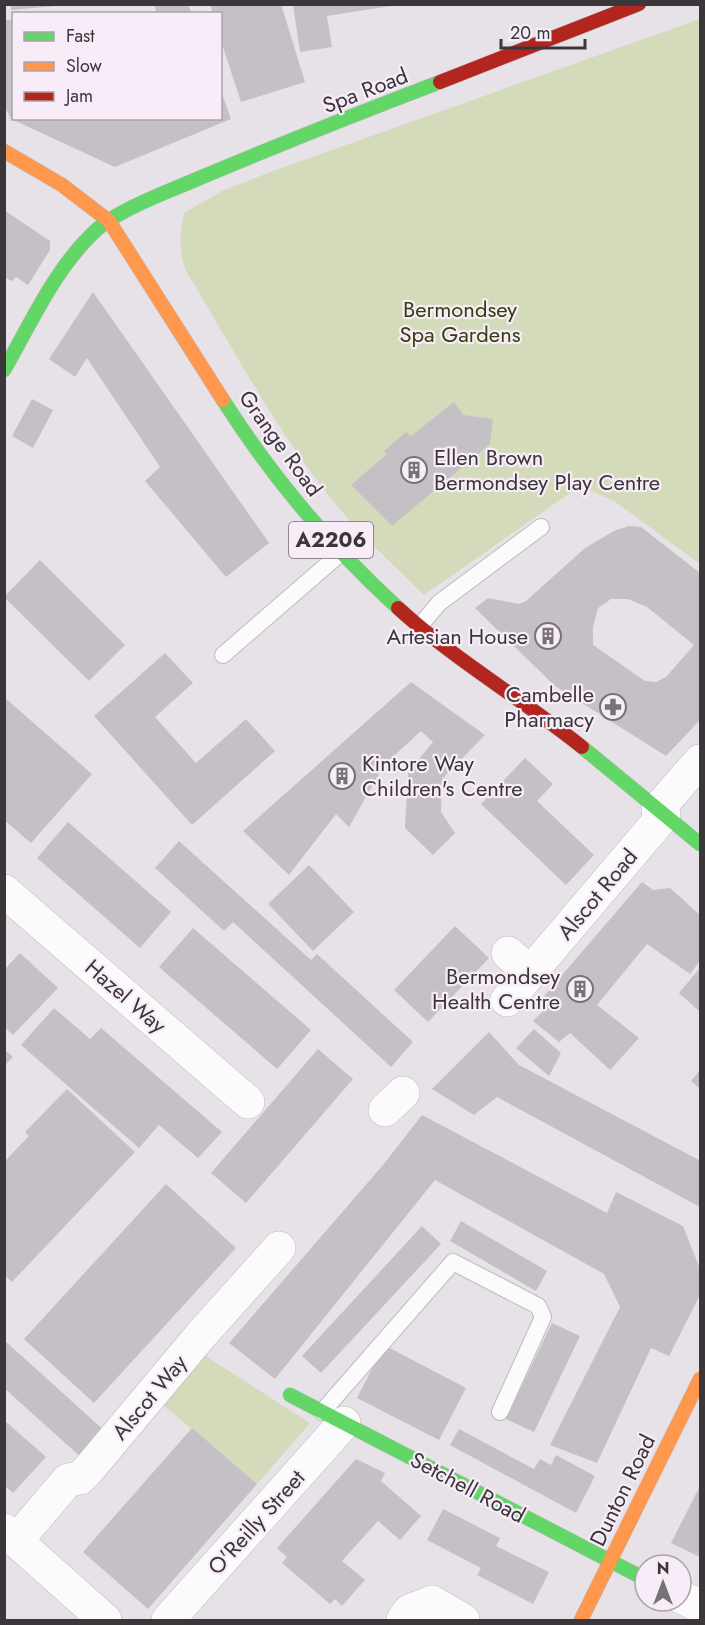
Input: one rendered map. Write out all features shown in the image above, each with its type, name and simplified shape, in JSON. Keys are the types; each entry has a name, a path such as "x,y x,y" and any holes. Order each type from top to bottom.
{"main road":[{"name":"Spa Road","path":"4,369 66,264 91,234 109,221 215,170 639,4"},
{"name":"Grange Road","path":"4,150 62,185 109,221 255,450 292,498 371,583 419,627 459,658 546,718 700,844"},
{"name":"Dunton Road","path":"581,1620 700,1378"},
{"name":"Setchell Road","path":"290,1395 633,1573"}],"street":[{"name":"Alscot Road","path":"507,1000 519,963 661,812 700,761"},
{"name":"Hazel Way","path":"4,891 248,1102"},
{"name":"Alscot Way","path":"10,1535 68,1480 80,1478 88,1470 201,1335 279,1248"},
{"name":"O'Reilly Street","path":"168,1620 333,1418"},
{"path":"10,1535 105,1620"},
{"path":"403,1620 409,1611 432,1602 463,1620"}],"lane":[{"path":"419,627 439,603 540,527"},
{"path":"223,654 342,552"},
{"path":"333,1418 453,1262 538,1306 543,1317 500,1412"}],"green space":[{"name":"Bermondsey Spa Gardens","path":"700,19 700,564 614,501 580,486 424,595 367,539 327,494 264,402 186,271 180,242 184,213 222,191 273,171"},
{"path":"198,1351 310,1423 257,1484 162,1404"}],"building":[{"path":"154,4 188,4 191,12 156,12"},
{"path":"210,4 281,4 305,82 241,102 222,44 222,12 212,12"},
{"path":"293,4 391,4 391,6 327,16 332,47 300,52"},
{"path":"11,5 54,5 55,6 11,10"},
{"path":"5,20 12,20 12,119 9,118 11,118 5,108"},
{"path":"222,94 231,119 115,167 13,120 222,120"},
{"path":"4,210 50,241 50,250 28,285 16,277 12,281 4,277"},
{"path":"93,292 269,543 226,577 145,481 160,467 87,358 75,377 49,359"},
{"path":"32,399 53,410 33,448 12,436"},
{"name":"Ellen Brown Bermondsey Play Centre","path":"454,402 463,415 493,419 490,444 392,526 351,485 387,454 384,451 406,432 411,436"},
{"name":"Artesian House","path":"629,526 641,527 700,573 700,720 666,756 555,686 475,608 488,598 519,604 526,601 585,548 614,531","holes":["611,599 628,599 647,607 694,645 666,677 656,682 645,681 593,645 593,627 598,608"]},
{"path":"40,560 125,645 89,681 4,597"},
{"path":"165,653 193,683 155,717 196,763 246,719 275,751 192,825 94,716"},
{"name":"Kintore Way Children's Centre","path":"411,682 485,735 442,779 441,812 455,833 433,855 405,828 408,773 433,742 421,731 384,765 349,827 336,814 289,875 243,831"},
{"path":"4,697 92,774 31,843 4,820"},
{"path":"525,758 553,784 537,801 594,855 566,885 481,804"},
{"path":"68,822 171,912 140,948 37,858"},
{"path":"179,841 311,960 317,954 413,1042 391,1067 233,922 224,931 155,868"},
{"path":"309,865 354,912 313,951 268,904"},
{"name":"Bermondsey Health Centre","path":"642,882 653,890 670,888 700,915 700,961 690,974 647,944 597,1005 639,1038 610,1070 570,1033 559,1042 533,1021 543,1011 538,1003"},
{"path":"455,926 489,958 428,1022 394,990"},
{"path":"193,928 311,1030 277,1069 159,967"},
{"path":"20,953 58,988 13,1035 4,1027 4,970"},
{"path":"700,968 700,1012 679,993"},
{"path":"54,1008 90,1039 101,1028 222,1132 198,1158 159,1125 139,1148 21,1045"},
{"path":"534,1029 561,1053 549,1076 516,1048"},
{"path":"489,1032 519,1065 699,1160 700,1158 700,1207 497,1097 474,1115 432,1089"},
{"path":"4,1049 13,1057 4,1066"},
{"path":"318,1049 353,1079 246,1203 211,1173"},
{"path":"700,1070 700,1089 691,1081"},
{"path":"67,1089 135,1152 12,1282 4,1275 4,1162 29,1136 25,1132"},
{"path":"422,1115 607,1213 616,1192 683,1226 700,1269 700,1295 669,1356 651,1348 597,1463 550,1445 620,1307 604,1274 435,1180 275,1379 229,1343 383,1165"},
{"path":"166,1184 236,1248 94,1403 24,1339"},
{"path":"461,1221 547,1271 536,1291 450,1241"},
{"path":"422,1226 441,1244 321,1373 302,1356"},
{"path":"552,1323 580,1336 534,1432 506,1419"},
{"path":"4,1340 107,1433 83,1459 4,1388"},
{"path":"384,1345 466,1388 439,1440 357,1398"},
{"path":"4,1420 46,1457 13,1493 4,1485"},
{"path":"192,1428 257,1484 148,1609 83,1552"},
{"path":"459,1429 534,1469 540,1459 551,1465 556,1455 595,1476 576,1513 450,1445"},
{"path":"356,1459 385,1473 381,1481 421,1516 400,1540 378,1521 342,1561 365,1580 342,1606 335,1599 330,1604 282,1563 287,1557 277,1548"},
{"path":"700,1486 700,1557 671,1543"},
{"path":"443,1509 500,1538 496,1546 549,1572 533,1604 477,1575 481,1568 427,1540"}],"traffic: fast":[{"path":"4,370 65,266 90,236 111,219 151,198 440,82"},
{"path":"223,400 261,456 303,510 398,608"},
{"path":"582,747 700,844"},
{"path":"290,1395 633,1573"}],"traffic: slow":[{"path":"4,151 62,185 109,221 223,400"},
{"path":"581,1620 700,1379"}],"traffic: jam":[{"path":"440,82 639,4"},
{"path":"398,608 442,645 582,747"}],"place":[{"name":"Ellen Brown Bermondsey Play Centre","path":"414,470"},
{"name":"Artesian House","path":"548,636"},
{"name":"Cambelle Pharmacy","path":"613,707"},
{"name":"Kintore Way Children's Centre","path":"342,776"},
{"name":"Bermondsey Health Centre","path":"580,989"}]}
